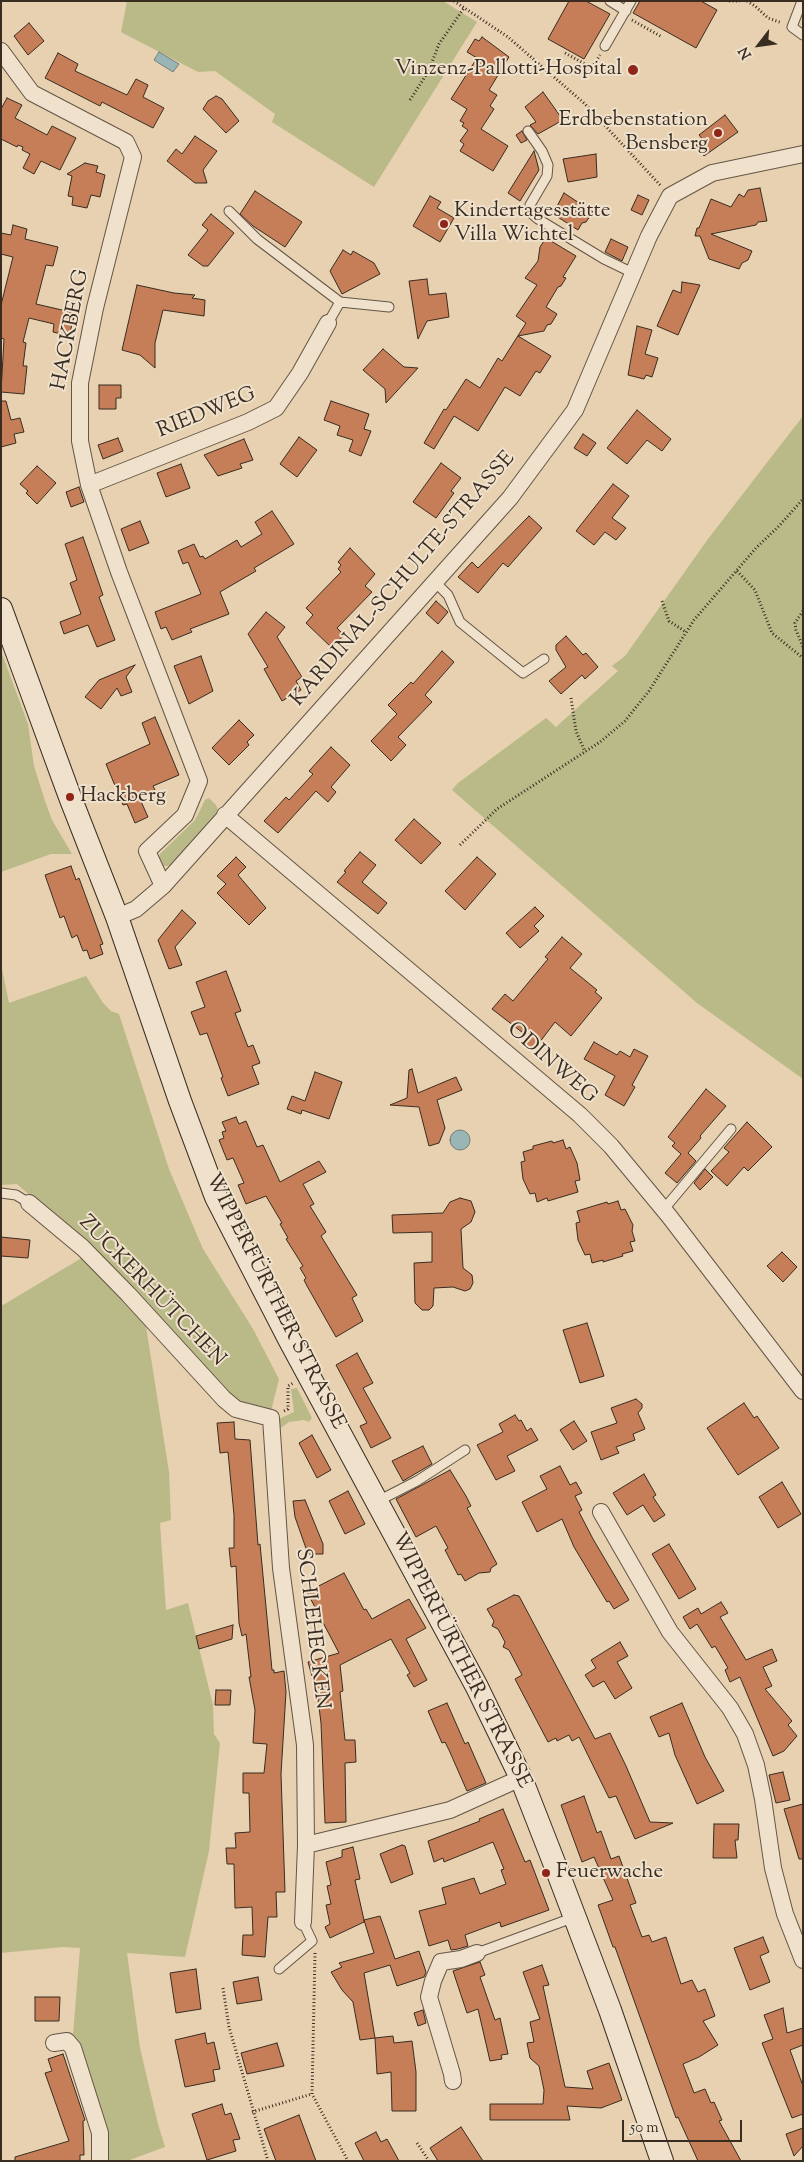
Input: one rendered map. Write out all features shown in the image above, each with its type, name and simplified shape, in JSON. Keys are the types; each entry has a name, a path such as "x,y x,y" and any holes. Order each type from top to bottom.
{"main road":[{"name":"WIPPERFÜRTHER STRASSE","path":"1,609 117,917 180,1102 216,1197 289,1339 477,1687 520,1778 575,1917 662,2161"}],"street":[{"name":"HACKBERG","path":"1,51 32,93 126,142 133,158 95,308 80,383 80,441 89,485 119,572 199,781 185,815 147,850 164,886"},
{"path":"670,196 712,173 803,154"},
{"name":"KARDINAL-SCHULTE-STRASSE","path":"117,917 136,909 164,886 225,815 510,498 575,410 633,273 670,196"},
{"name":"RIEDWEG","path":"89,485 248,422 276,408 300,373 328,323"},
{"name":"ODINWEG","path":"225,815 580,1115 611,1146 664,1209 803,1391"},
{"name":"ZUCKERHÜTCHEN","path":"29,1203 83,1248 224,1399 236,1408 270,1418"},
{"name":"SCHLEHECKEN","path":"270,1418 281,1568 305,1745 306,1845 303,1922"},
{"path":"601,1512 670,1632 725,1700 745,1734 756,1764 764,1799 776,1877 785,1914 803,1960"},
{"path":"306,1845 450,1810 520,1778"},
{"path":"453,2081 429,1997 441,1962 461,1959 477,1953"},
{"path":"54,2043 67,2041 73,2048 100,2133 100,2161"}],"lane":[{"path":"610,1 625,13"},
{"path":"605,46 632,1"},
{"path":"802,1 792,27 803,35"},
{"path":"528,131 542,151 548,165 547,176 530,205 531,213 604,259 633,273"},
{"path":"230,211 257,239 340,302 389,306"},
{"path":"328,323 340,302"},
{"path":"435,582 448,595 460,622 523,673 544,659"},
{"path":"664,1209 731,1129"},
{"name":"ZUCKERHÜTCHEN","path":"1,1193 16,1195 29,1203"},
{"path":"378,1501 417,1481 465,1450"},
{"path":"477,1953 575,1917"},
{"path":"279,1969 312,1941 303,1922"}],"path":[{"path":"454,1 508,37 585,104 670,196"},
{"path":"729,1 740,1"},
{"path":"747,1 756,6 768,18"},
{"path":"410,100 428,72 439,44 464,8"},
{"path":"625,13 662,36"},
{"path":"565,53 592,68 605,46"},
{"path":"460,845 497,809 585,752 615,730 640,703 694,620 803,498"},
{"path":"737,571 755,590 772,633 803,658"},
{"path":"662,601 669,622 686,632"},
{"path":"803,611 796,623 796,630 803,647"},
{"path":"571,698 576,731 585,752"},
{"path":"288,1386 288,1410"},
{"path":"312,1941 316,1947 312,2094 348,2161"},
{"path":"223,1988 229,2027 252,2112 268,2161"},
{"path":"252,2112 312,2094"},
{"path":"417,2143 429,2161"}],"green space":[{"path":"127,1 443,1 477,22 374,187 272,122 275,114 215,71 198,72 121,32"},
{"path":"803,416 803,1079 697,1003 452,790 458,783 546,718 556,727 618,671 612,666 625,656 708,539"},
{"path":"1,651 28,724 34,766 45,801 52,820 72,854 51,854 1,872"},
{"path":"209,798 218,810 210,822 172,864 161,866 158,861 160,854 195,820 205,800"},
{"path":"1,964 9,1003 86,976 103,1003 111,1011 119,1014 169,1169 203,1249 253,1329 279,1379 270,1415 236,1403 81,1241 17,1184 1,1185"},
{"path":"85,1256 145,1320 169,1472 171,1520 160,1523 166,1610 188,1603 213,1705 214,1734 220,1743 209,1851 185,1957 127,1953 140,2048 165,2147 127,2161 107,2161 103,2113 73,2035 80,1948 63,1947 1,1953 1,1304 3,1305"},
{"path":"297,1388 312,1418 309,1422 304,1420 289,1422 279,1429 279,1419 294,1412 291,1389"}],"water":[{"path":"159,52 179,64 173,72 154,60"},
{"path":"460,1130 467,1133 470,1140 467,1147 460,1150 453,1147 450,1140 453,1133"}],"building":[{"path":"569,1 586,1 610,14 584,59 548,39"},
{"path":"640,1 701,1 717,10 696,48 633,13"},
{"path":"29,23 44,41 28,55 14,36"},
{"path":"482,37 509,57 489,90 497,95 490,106 494,109 481,129 508,146 493,171 460,151 464,144 460,141 468,130 462,126 464,123 460,121 467,109 451,99 477,58 467,52 475,39 479,41"},
{"path":"58,53 78,64 75,71 127,95 136,79 148,85 143,97 164,108 153,128 102,102 100,106 45,78"},
{"path":"543,92 563,120 538,134 530,125 536,122 525,107"},
{"path":"216,96 222,99 239,121 226,133 203,109 208,101"},
{"path":"7,98 22,105 15,118 47,135 52,126 76,138 60,170 41,161 34,174 23,168 30,154 22,150 23,147 18,145 17,147 1,139 1,109"},
{"name":"Erdbebenstation Bensberg","path":"725,115 738,132 704,156 696,145 703,140 699,135"},
{"path":"522,131 527,140 521,143 516,135"},
{"path":"195,136 217,151 203,170 207,183 195,183 167,161 176,149 182,154"},
{"path":"534,151 539,170 520,201 508,193"},
{"path":"596,154 597,177 568,182 563,159"},
{"path":"85,163 98,166 96,172 105,175 100,197 91,195 87,208 72,205 73,197 68,196 72,176 67,174"},
{"path":"760,188 767,221 711,234 752,251 748,260 742,263 739,269 709,259 700,236 695,236 711,199 731,207 739,194 744,197 748,190"},
{"path":"255,191 302,222 285,247 253,226 240,214"},
{"path":"564,193 593,212 578,230 553,214"},
{"path":"638,195 649,200 642,215 631,210"},
{"path":"430,196 441,202 437,208 454,218 440,242 413,226"},
{"path":"211,214 234,233 208,266 203,266 188,255 208,230 202,225"},
{"path":"13,225 27,229 25,239 58,247 53,266 46,265 36,304 75,313 69,336 53,332 54,324 29,318 23,342 26,343 23,366 27,366 24,394 1,392 4,339 1,338 1,305 13,257 1,254 1,233 11,235"},
{"path":"546,238 576,256 563,277 566,278 546,307 557,314 551,324 547,325 544,331 518,336 551,356 540,373 536,371 520,396 505,387 478,431 454,416 434,449 424,443 444,409 446,410 466,379 480,388 498,358 502,361 526,323 516,316 537,285 525,278 538,261 540,247"},
{"path":"611,239 628,247 622,261 605,252"},
{"path":"343,250 351,255 353,251 374,263 380,274 342,294 330,271"},
{"path":"427,279 429,295 446,293 449,317 427,321 418,339 409,281"},
{"path":"682,282 700,285 678,335 657,326 673,290 681,293"},
{"path":"137,285 174,293 195,295 192,298 205,300 204,316 163,310 155,343 155,368 140,355 122,350"},
{"path":"637,326 652,330 645,354 658,358 652,377 646,375 644,379 628,375"},
{"path":"383,349 404,367 418,368 386,403 385,389 363,370"},
{"path":"99,385 121,385 121,398 116,398 116,409 99,409"},
{"path":"1,401 6,401 11,420 20,418 24,432 14,434 16,443 1,447"},
{"path":"331,401 369,414 364,429 371,431 361,456 349,451 353,440 337,435 340,426 324,420"},
{"path":"637,410 671,439 662,451 647,440 627,464 607,448"},
{"path":"583,434 596,443 587,456 574,448"},
{"path":"299,437 317,450 297,477 280,464"},
{"path":"118,438 123,451 103,459 98,445"},
{"path":"244,439 253,460 240,464 242,468 218,476 204,455"},
{"path":"441,463 461,478 451,491 454,493 436,518 413,502"},
{"path":"181,464 190,488 166,497 157,473"},
{"path":"37,466 56,483 37,504 26,493 28,491 20,484"},
{"path":"613,484 629,496 612,518 626,528 616,540 605,532 594,545 576,531"},
{"path":"79,487 84,502 71,507 66,492"},
{"path":"272,511 294,544 254,568 256,571 220,592 229,614 190,629 192,632 172,640 166,627 161,629 155,612 201,594 188,562 183,564 178,551 194,544 200,557 203,556 205,559 237,540 241,547 262,534 255,522"},
{"path":"529,516 542,528 508,567 503,563 478,593 458,577 472,562 478,568"},
{"path":"140,521 149,543 129,551 121,529"},
{"path":"83,537 103,595 99,597 115,640 97,647 88,625 64,634 60,622 81,614 70,583 77,580 65,544"},
{"path":"350,548 375,574 365,586 372,592 337,628 344,635 332,648 306,623 313,615 306,608 341,572 338,569 341,565 338,562"},
{"path":"436,601 448,612 438,624 426,613"},
{"path":"266,612 285,627 277,637 302,677 296,681 301,690 282,701 264,669 268,667 248,634"},
{"path":"566,636 583,655 586,653 598,667 585,679 582,675 561,694 549,681 566,667 556,650 556,645"},
{"path":"442,651 454,662 425,695 432,702 398,737 406,745 391,761 371,741 397,714 388,705 411,682 413,684"},
{"path":"201,656 213,691 189,704 174,666"},
{"path":"135,665 126,677 132,692 121,696 117,688 101,709 85,697 99,680"},
{"path":"155,717 179,775 153,786 155,790 139,797 148,817 135,823 127,804 123,805 106,764 150,744 142,723"},
{"path":"239,720 254,735 247,742 249,745 229,765 212,748"},
{"path":"331,747 350,765 331,787 336,792 328,802 316,791 278,833 264,821 286,797 289,800 313,774 309,771"},
{"path":"414,819 441,843 421,864 395,840"},
{"path":"360,852 376,865 362,882 387,903 378,914 337,882"},
{"path":"236,857 246,867 238,875 266,908 249,925 217,893 226,884 217,876"},
{"path":"477,857 496,874 465,910 445,891"},
{"path":"71,866 76,880 79,878 103,944 100,945 103,954 90,959 87,950 83,951 77,935 72,938 64,916 60,918 45,875"},
{"path":"535,907 544,916 534,926 539,931 520,948 506,933"},
{"path":"182,910 196,923 175,947 182,965 169,969 158,940"},
{"path":"562,937 582,954 570,968 597,990 595,992 602,998 571,1036 555,1022 533,1051 522,1042 527,1036 492,1009 505,994 513,1001 548,959 545,957"},
{"path":"226,971 241,1011 235,1013 248,1047 253,1045 260,1063 252,1066 259,1084 228,1096 207,1033 200,1035 191,1012 205,1007 196,982"},
{"path":"594,1042 617,1055 620,1051 630,1057 634,1049 648,1056 632,1085 635,1087 624,1106 605,1095 615,1076 584,1059"},
{"path":"412,1069 418,1093 456,1077 462,1090 437,1100 445,1128 439,1143 429,1146 419,1107 390,1105 407,1098 409,1070"},
{"path":"315,1072 342,1082 329,1119 302,1110 301,1114 287,1109 292,1096 305,1101"},
{"path":"706,1089 726,1106 688,1153 696,1161 677,1183 665,1173 681,1154 672,1146 675,1143 668,1137"},
{"path":"236,1117 239,1124 246,1121 257,1147 263,1145 280,1182 319,1161 326,1172 303,1184 314,1204 310,1206 326,1232 321,1236 357,1295 352,1298 363,1321 336,1337 304,1280 306,1278 300,1268 303,1266 286,1239 288,1238 280,1224 282,1223 266,1196 246,1204 238,1185 244,1183 233,1158 227,1160 219,1140 224,1138 222,1132 226,1131 222,1122"},
{"path":"747,1122 772,1147 748,1171 744,1167 727,1186 711,1171 729,1152 724,1148"},
{"path":"563,1140 566,1149 570,1147 577,1163 580,1180 575,1181 578,1192 548,1201 547,1198 537,1202 535,1193 530,1194 523,1179 521,1162 525,1161 523,1152 533,1149 533,1146"},
{"path":"705,1169 713,1177 700,1190 694,1183"},
{"path":"460,1198 471,1201 475,1212 471,1222 461,1229 463,1268 472,1275 473,1283 470,1289 465,1291 453,1287 434,1288 433,1306 429,1310 422,1310 415,1303 414,1263 432,1262 432,1232 393,1233 392,1215 443,1213 450,1202"},
{"path":"618,1201 621,1210 625,1209 633,1225 632,1231 635,1241 630,1242 633,1251 603,1262 603,1260 592,1263 590,1254 585,1255 578,1240 576,1223 580,1222 577,1211 607,1202 608,1204"},
{"path":"1,1237 30,1240 28,1258 1,1256"},
{"path":"782,1252 797,1267 783,1282 767,1266"},
{"path":"587,1323 604,1376 580,1383 563,1330"},
{"path":"357,1353 373,1383 363,1388 391,1438 371,1448 360,1426 367,1423 336,1365"},
{"path":"636,1399 642,1404 642,1408 638,1413 645,1429 633,1434 635,1440 616,1447 619,1453 601,1460 591,1432 617,1423 611,1408"},
{"path":"744,1403 754,1418 757,1416 779,1448 738,1475 707,1428"},
{"path":"515,1415 519,1421 521,1420 527,1431 531,1428 538,1440 507,1456 515,1471 496,1480 477,1445 503,1432 499,1424"},
{"path":"574,1421 587,1441 573,1450 560,1430"},
{"path":"234,1422 235,1439 250,1440 258,1545 260,1544 272,1670 274,1670 274,1673 284,1671 286,1692 281,1774 285,1892 276,1892 277,1917 268,1917 265,1957 242,1955 243,1935 253,1935 252,1907 235,1908 234,1864 227,1864 226,1848 236,1848 235,1833 250,1832 249,1793 243,1793 243,1773 264,1773 267,1744 253,1743 255,1710 249,1677 251,1677 246,1634 242,1636 239,1623 236,1566 231,1567 229,1548 234,1548 234,1515 228,1452 220,1453 217,1423"},
{"path":"312,1435 331,1470 317,1478 299,1443"},
{"path":"423,1446 432,1464 403,1481 392,1461"},
{"path":"560,1466 570,1485 576,1482 582,1493 575,1496 582,1510 579,1512 629,1600 614,1609 609,1601 607,1602 574,1547 562,1519 537,1532 522,1502 547,1489 540,1476"},
{"path":"450,1470 471,1506 467,1508 497,1564 491,1568 490,1572 479,1573 465,1581 461,1574 458,1575 445,1550 448,1548 436,1526 416,1537 396,1499"},
{"path":"644,1474 656,1495 653,1497 665,1515 654,1522 643,1505 627,1515 613,1493"},
{"path":"782,1482 801,1514 778,1528 759,1497"},
{"path":"348,1491 365,1524 345,1534 329,1501"},
{"path":"305,1500 323,1544 323,1554 308,1554 295,1517 293,1501"},
{"path":"669,1544 696,1589 679,1599 652,1554"},
{"path":"344,1573 364,1610 366,1609 372,1619 409,1599 426,1628 406,1639 427,1680 414,1687 407,1675 410,1673 391,1639 340,1665 343,1691 340,1692 345,1740 355,1740 356,1762 345,1763 346,1822 325,1823 321,1723 315,1675 312,1676 308,1662 339,1653 307,1592"},
{"path":"514,1595 519,1596 595,1739 610,1733 650,1822 673,1823 635,1839 616,1796 609,1798 579,1737 572,1741 569,1735 557,1741 556,1738 548,1742 515,1679 522,1675 509,1650 503,1647 505,1642 498,1629 492,1626 494,1621 487,1609"},
{"path":"721,1602 728,1613 720,1617 746,1660 772,1649 777,1661 763,1667 772,1686 765,1689 792,1721 788,1725 797,1736 784,1751 773,1756 740,1677 730,1682 725,1670 728,1668 715,1646 712,1648 697,1624 690,1629 683,1617 698,1608 701,1614"},
{"path":"233,1625 232,1639 199,1649 196,1636"},
{"path":"620,1642 628,1656 617,1662 632,1688 615,1699 604,1681 593,1687 585,1675 596,1668 591,1660"},
{"path":"216,1690 231,1690 230,1705 215,1705"},
{"path":"447,1703 465,1744 468,1742 486,1783 467,1791 449,1750 445,1742 442,1743 428,1711"},
{"path":"682,1703 705,1757 724,1791 697,1804 675,1755 669,1733 659,1737 650,1717"},
{"path":"783,1772 790,1800 776,1803 769,1775"},
{"path":"584,1796 597,1833 601,1831 611,1859 619,1856 636,1903 630,1905 642,1937 649,1935 652,1942 666,1937 681,1984 692,1980 698,1992 705,1989 715,2016 703,2021 718,2045 683,2064 694,2093 705,2089 711,2103 714,2102 722,2120 719,2121 741,2161 698,2161 678,2117 676,2118 615,1947 613,1947 598,1905 613,1900 594,1857 582,1862 561,1805"},
{"path":"803,1804 803,1859 799,1859 784,1809"},
{"path":"503,1809 525,1862 530,1860 549,1910 501,1927 500,1922 465,1935 468,1946 458,1949 451,1950 448,1940 429,1946 419,1911 446,1904 442,1888 474,1878 480,1894 506,1884 501,1870 504,1869 493,1842 444,1862 443,1858 434,1862 428,1841 480,1821 479,1819"},
{"path":"714,1824 739,1824 738,1840 735,1840 737,1858 713,1858"},
{"path":"402,1845 405,1846 413,1874 391,1883 380,1854"},
{"path":"353,1847 360,1879 355,1880 364,1922 330,1938 325,1927 330,1924 326,1905 331,1904 327,1886 331,1885 326,1862 342,1857 342,1850"},
{"path":"380,1916 395,1959 419,1951 426,1972 424,1977 397,1986 390,1965 364,1973 375,2038 360,2040 353,2002 342,1990 331,1972 342,1967 339,1963 374,1953 364,1920"},
{"path":"763,1937 769,1952 760,1956 770,1982 750,1990 734,1948"},
{"path":"480,1962 485,1975 480,1977 495,2020 500,2018 508,2054 501,2055 502,2059 490,2061 478,2009 467,2013 453,1971"},
{"path":"542,1965 549,1985 543,1986 565,2087 593,2089 587,2071 609,2063 622,2100 601,2108 567,2106 570,2120 490,2120 490,2104 543,2104 544,2090 539,2066 530,2058 527,2043 534,2042 530,2022 540,2019 523,1972"},
{"path":"196,1969 201,2009 176,2013 170,1973"},
{"path":"258,1977 262,2000 237,2004 233,1982"},
{"path":"35,1997 60,1997 59,2021 35,2021"},
{"path":"783,2008 787,2033 803,2028 803,2045 790,2050 803,2086 803,2114 792,2118 762,2043 773,2039 764,2015"},
{"path":"423,2010 426,2023 418,2026 414,2013"},
{"path":"205,2033 207,2044 214,2042 220,2069 213,2070 215,2081 185,2087 175,2040"},
{"path":"393,2036 394,2043 412,2041 416,2072 416,2111 392,2111 391,2072 377,2074 375,2038"},
{"path":"277,2043 284,2066 247,2074 241,2053"},
{"path":"63,2054 85,2120 83,2121 84,2155 80,2155 80,2161 15,2161 15,2157 69,2141 45,2073 52,2071 48,2059"},
{"path":"222,2104 225,2115 231,2113 240,2139 233,2140 236,2151 207,2160 192,2114"},
{"path":"299,2115 316,2161 276,2161 264,2129"},
{"path":"461,2127 483,2161 438,2161 430,2148"},
{"path":"803,2128 803,2146 794,2156 786,2134"},
{"path":"376,2132 381,2142 387,2139 399,2161 364,2161 355,2143"}],"place":[{"name":"Vinzenz-Pallotti-Hospital","path":"633,70"},
{"name":"Erdbebenstation Bensberg","path":"718,133"},
{"name":"Kindertagesstätte Villa Wichtel","path":"444,224"},
{"name":"Hackberg","path":"70,797"},
{"name":"Feuerwache","path":"546,1873"}]}
